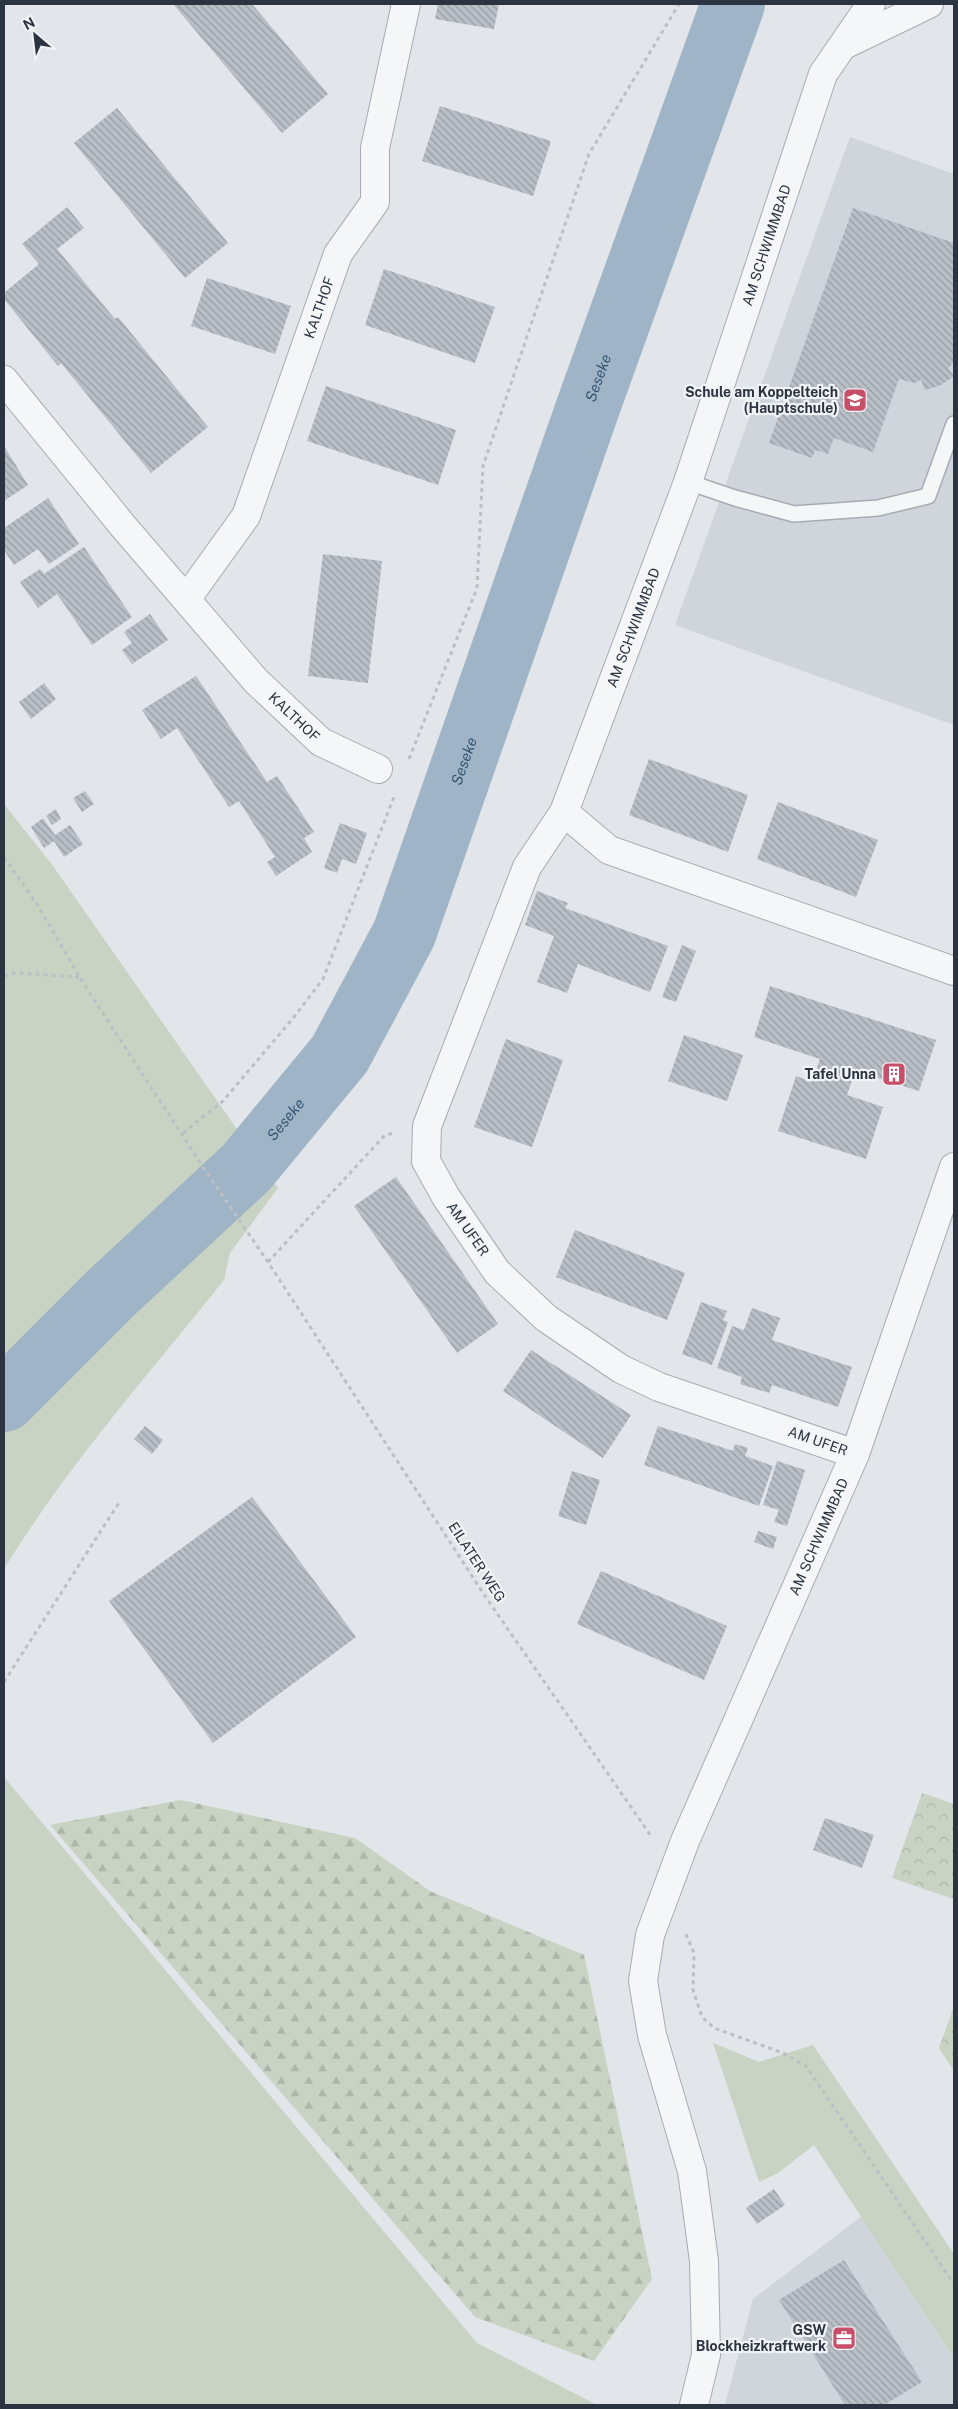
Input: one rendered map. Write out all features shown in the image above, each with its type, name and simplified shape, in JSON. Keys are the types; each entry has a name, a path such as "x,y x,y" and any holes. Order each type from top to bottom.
{"street":[{"name":"KALTHOF","path":"187,598 246,516 338,254 375,202 375,148 406,4"},
{"name":"AM SCHWIMMBAD","path":"564,812 688,482 823,74 871,4"},
{"name":"AM SCHWIMMBAD","path":"844,45 929,4"},
{"name":"KALTHOF","path":"4,380 123,526 187,598 256,681 321,742 378,769"},
{"path":"564,812 609,850 954,971"},
{"name":"AM UFER","path":"564,812 527,867 427,1126 426,1161 446,1197 497,1272 546,1318 622,1369 659,1387 855,1454"},
{"name":"AM SCHWIMMBAD","path":"694,2405 706,2355 704,2261 692,2171 652,2035 643,1981 650,1935 685,1841 855,1454 954,1167"}],"lane":[{"path":"688,482 735,498 794,514 878,508 928,496 954,424"}],"path":[{"path":"405,768 477,588 483,466 589,154 679,4"},
{"path":"183,1133 223,1101 294,1017 324,978 395,795"},
{"name":"EILATER WEG","path":"4,857 37,904 80,978 183,1133 201,1164 268,1262 485,1596 675,1869"},
{"path":"4,976 16,973 80,978"},
{"path":"268,1262 385,1135 427,1126"},
{"path":"4,1682 120,1501"},
{"path":"682,1926 694,1953 693,1990 702,2016 714,2028 783,2053 806,2066 954,2284"}],"shaded area":[{"name":"Schule am Koppelteich (Hauptschule)","path":"850,137 954,174 954,725 675,625"},
{"path":"862,2216 954,2358 954,2405 725,2405 753,2299"}],"green space":[{"path":"4,804 53,866 278,1188 230,1253 224,1280 82,1457 28,1531 4,1569"},
{"path":"4,1777 477,2343 597,2405 4,2405"},
{"path":"922,1793 954,1804 954,1899 892,1878"},
{"path":"181,1800 355,1838 430,1891 584,1955 652,2279 594,2361 475,2317 50,1825"},
{"path":"954,2006 954,2071 939,2048"},
{"path":"713,2043 759,2062 813,2045 954,2254 954,2358 814,2145 778,2173 759,2182"}],"building":[{"path":"173,4 252,4 328,94 282,133"},
{"path":"438,4 499,4 494,29 435,19"},
{"path":"440,106 551,141 533,196 422,161"},
{"path":"117,108 228,243 185,278 74,143"},
{"path":"67,207 84,228 57,249 115,319 118,317 208,427 151,473 61,363 58,366 4,299 4,293 39,264 22,244"},
{"path":"853,208 954,243 954,362 948,368 954,376 941,385 925,390 921,380 914,383 899,379 873,452 834,438 828,454 815,450 812,458 769,443"},
{"path":"384,269 495,307 475,363 365,325"},
{"path":"207,278 291,306 275,354 191,326"},
{"path":"326,386 456,430 438,485 307,441"},
{"path":"4,446 28,485 4,501"},
{"path":"48,498 79,544 49,564 38,549 14,565 4,550 4,528"},
{"path":"84,547 132,617 92,645 57,594 38,608 20,582 40,569 44,574"},
{"path":"323,554 382,561 368,683 308,676"},
{"path":"150,614 168,640 132,664 122,650 132,643 124,632"},
{"path":"196,676 267,782 277,776 314,832 304,838 312,852 276,876 267,862 275,857 239,801 229,807 177,728 161,739 142,710"},
{"path":"44,683 56,699 31,719 19,702"},
{"path":"649,759 748,795 728,852 629,815"},
{"path":"85,791 94,804 82,812 73,798"},
{"path":"778,802 878,840 856,897 757,859"},
{"path":"56,809 61,819 52,825 46,816"},
{"path":"43,818 55,835 70,825 83,844 64,857 54,841 44,848 31,827"},
{"path":"340,823 367,833 356,864 342,859 337,873 324,868"},
{"path":"537,891 568,903 565,908 668,946 650,992 578,964 567,993 537,982 554,936 525,925"},
{"path":"682,945 696,951 676,1002 662,997"},
{"name":"Tafel Unna","path":"770,986 936,1040 919,1091 855,1071 847,1095 883,1107 866,1159 778,1131 796,1076 812,1082 820,1059 754,1037"},
{"path":"684,1035 743,1055 727,1101 668,1081"},
{"path":"506,1039 563,1060 532,1147 474,1127"},
{"path":"396,1177 498,1324 457,1353 354,1206"},
{"path":"575,1230 685,1273 667,1320 556,1277"},
{"path":"701,1302 727,1311 723,1320 728,1322 712,1365 682,1354"},
{"path":"752,1308 780,1318 772,1340 852,1367 838,1407 772,1385 769,1393 740,1384 742,1377 717,1368 732,1326 744,1330"},
{"path":"531,1350 631,1415 603,1458 503,1391"},
{"path":"145,1426 163,1440 152,1454 134,1439"},
{"path":"658,1426 733,1451 735,1444 748,1448 745,1456 773,1466 759,1506 644,1465"},
{"path":"777,1461 805,1470 787,1526 774,1522 779,1510 763,1505"},
{"path":"572,1471 600,1480 586,1525 558,1516"},
{"path":"252,1497 356,1637 213,1743 109,1601"},
{"path":"758,1531 777,1537 773,1549 754,1542"},
{"path":"601,1571 727,1626 704,1680 577,1624"},
{"path":"825,1818 874,1835 862,1868 813,1850"},
{"path":"774,2189 785,2205 757,2224 746,2208"},
{"path":"844,2260 922,2382 884,2405 845,2405 779,2300"}],"waterway":[{"name":"Seseke","path":"4,1400 111,1293 246,1168 340,1054 404,934 588,407 733,4"}],"place":[{"name":"Schule am Koppelteich (Hauptschule)","path":"855,400"},
{"name":"Tafel Unna","path":"894,1074"},
{"name":"GSW Blockheizkraftwerk","path":"844,2338"}]}
